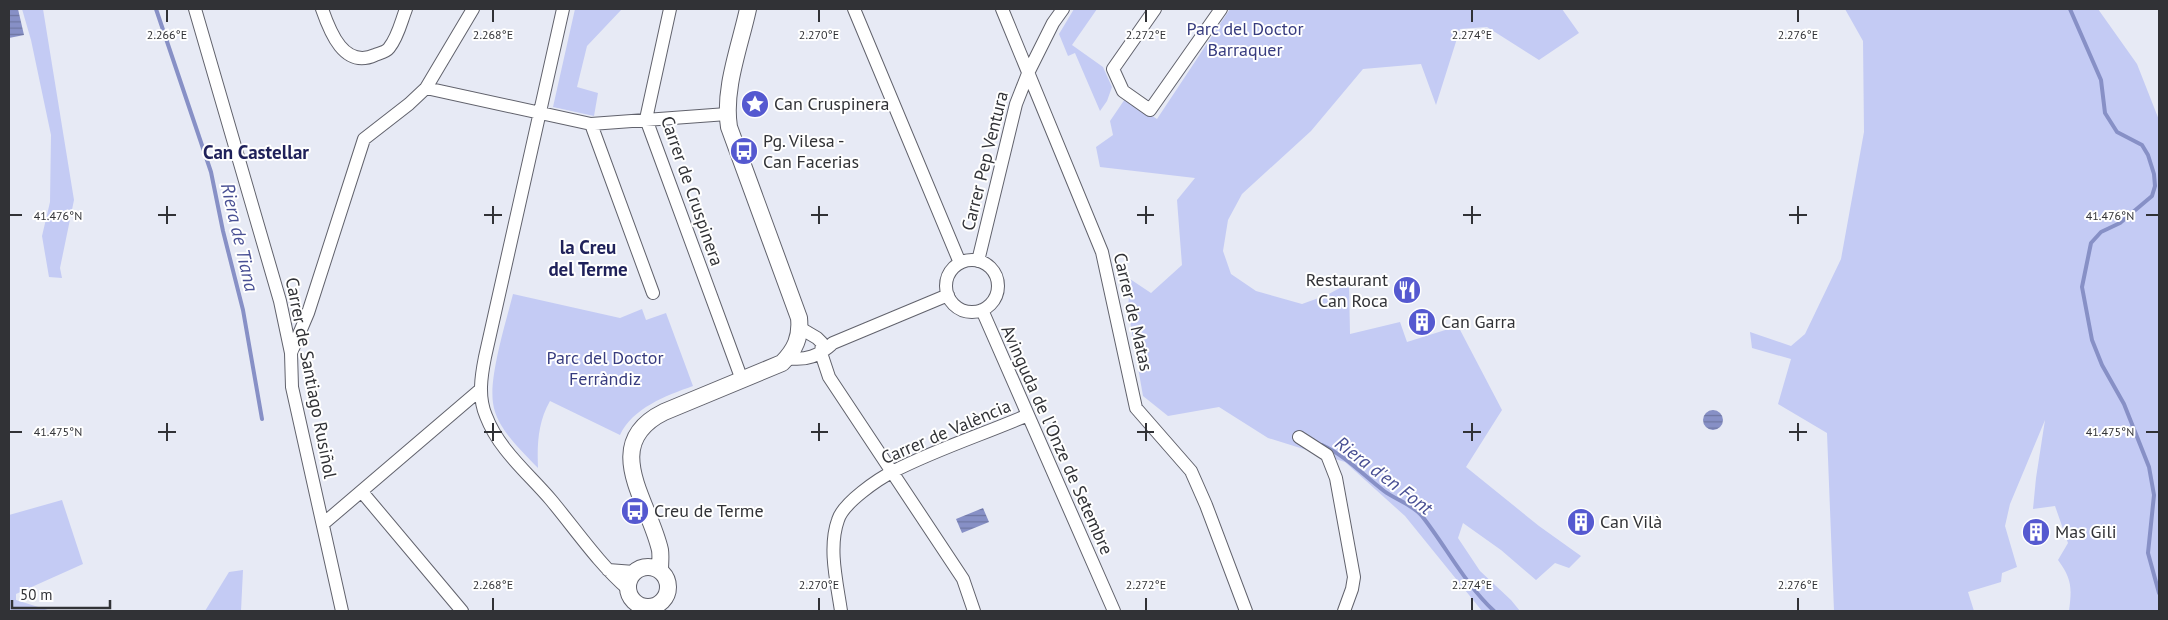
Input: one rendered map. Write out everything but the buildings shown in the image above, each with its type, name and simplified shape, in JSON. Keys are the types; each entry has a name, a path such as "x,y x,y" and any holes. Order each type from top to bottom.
{"street":[{"name":"Carrer de Santiago Rusiñol","path":"195,9 274,282 291,353 292,387 342,611"},
{"path":"322,9 330,33 342,49 352,57 367,59 387,50 396,37 406,9"},
{"path":"291,353 308,313 364,139 409,104 426,88 473,9"},
{"path":"563,9 485,357 481,389 486,418 506,452 549,499 608,570 634,601 649,607 659,607 668,592 668,580 646,570 608,570"},
{"name":"Carrer de Cruspinera","path":"670,9 646,119 742,380"},
{"path":"634,601 630,577 646,570 655,537 631,464 632,442 638,431 656,416 782,363 787,358 799,334 799,318 729,127 727,114 729,87 748,9"},
{"path":"854,9 960,263"},
{"name":"Carrer de Matas","path":"1002,9 1102,252 1136,408 1191,471 1206,505 1246,611"},
{"name":"Carrer Pep Ventura","path":"978,260 1016,104 1029,71 1053,23 1063,9"},
{"path":"1155,9 1113,70 1123,91 1150,110 1221,9"},
{"path":"426,88 591,124 727,114"},
{"path":"591,124 653,293"},
{"path":"969,260 978,260 992,269 998,284 994,299 982,310 968,311 956,306 948,295 946,286 952,268 969,260"},
{"path":"787,358 811,358 825,346 948,295"},
{"name":"Avinguda de l'Onze de Setembre","path":"982,310 1114,611"},
{"path":"799,334 825,346"},
{"path":"825,346 829,377 963,579 974,611"},
{"path":"323,524 481,389"},
{"name":"Carrer de València","path":"841,611 834,553 838,519 846,504 892,471 1028,415"},
{"path":"1299,438 1327,455 1336,478 1353,563 1354,577 1344,611"},
{"path":"362,492 462,611"}],"green space":[{"path":"22,9 43,9 74,200 60,268 62,278 49,277 42,236 50,202 51,135 31,40"},
{"path":"575,9 622,9 587,46 577,87 598,93 594,116 553,107"},
{"path":"1074,9 1097,9 1072,45 1103,67 1112,87 1107,101 1100,111 1075,53 1068,56 1059,34"},
{"name":"Parc del Doctor Barraquer","path":"1230,9 1562,9 1579,33 1539,60 1487,27 1460,29 1436,105 1421,64 1363,69 1311,131 1242,194 1228,220 1223,251 1231,274 1256,291 1302,304 1327,295 1349,283 1350,334 1400,322 1407,342 1458,326 1502,410 1466,467 1539,526 1581,556 1569,568 1555,563 1536,580 1501,550 1463,523 1458,538 1480,571 1520,611 1482,611 1405,516 1345,462 1268,438 1219,407 1168,416 1143,396 1128,310 1130,279 1151,293 1182,265 1177,200 1195,178 1100,167 1096,147 1113,135 1110,121 1125,99 1157,119"},
{"path":"1845,9 2098,9 2137,64 2159,120 2159,611 2069,611 2070,584 2058,560 2068,543 2055,506 2033,509 2045,420 2010,504 2005,526 2017,567 2002,573 2001,582 1968,592 1974,611 1834,611 1827,433 1778,404 1791,359 1752,348 1750,332 1791,346 1805,334 1841,259 1864,132 1863,41"},
{"name":"Parc del Doctor Ferràndiz","path":"513,294 620,318 642,309 646,320 666,313 693,386 661,399 641,410 633,417 620,435 550,401 539,433 538,468 504,430 495,412 493,403 493,379"},
{"path":"62,500 83,564 16,594 16,600 51,611 9,611 9,515"},
{"path":"243,570 241,611 205,611 229,572"}],"shaded area":[{"path":"9,9 18,9 24,35 9,38"},
{"path":"1713,410 1720,413 1723,420 1720,427 1713,430 1706,427 1703,420 1706,413"},
{"path":"983,508 989,522 962,533 956,519"}],"waterway":[{"name":"Riera de Tiana","path":"156,9 211,172 223,231 243,310 262,419"},
{"path":"2070,9 2101,80 2105,113 2117,132 2142,145 2148,155 2154,174 2155,186 2152,196 2120,223 2101,232 2091,243 2082,287 2092,340 2102,365 2124,404 2149,467 2154,495 2148,553 2159,593"},
{"name":"Riera d'en Font","path":"1322,445 1347,460 1384,491 1418,512 1474,589 1494,611"}],"place":[{"name":"Can Cruspinera","path":"755,104"},
{"name":"Pg. Vilesa - Can Facerias","path":"744,151"},
{"name":"Restaurant Can Roca","path":"1407,290"},
{"name":"Can Garra","path":"1422,322"},
{"name":"Creu de Terme","path":"635,511"},
{"name":"Can Vilà","path":"1581,522"},
{"name":"Mas Gili","path":"2036,532"}],"district":[{"name":"Can Castellar","path":"256,152"},
{"name":"la Creu del Terme","path":"588,258"}]}
